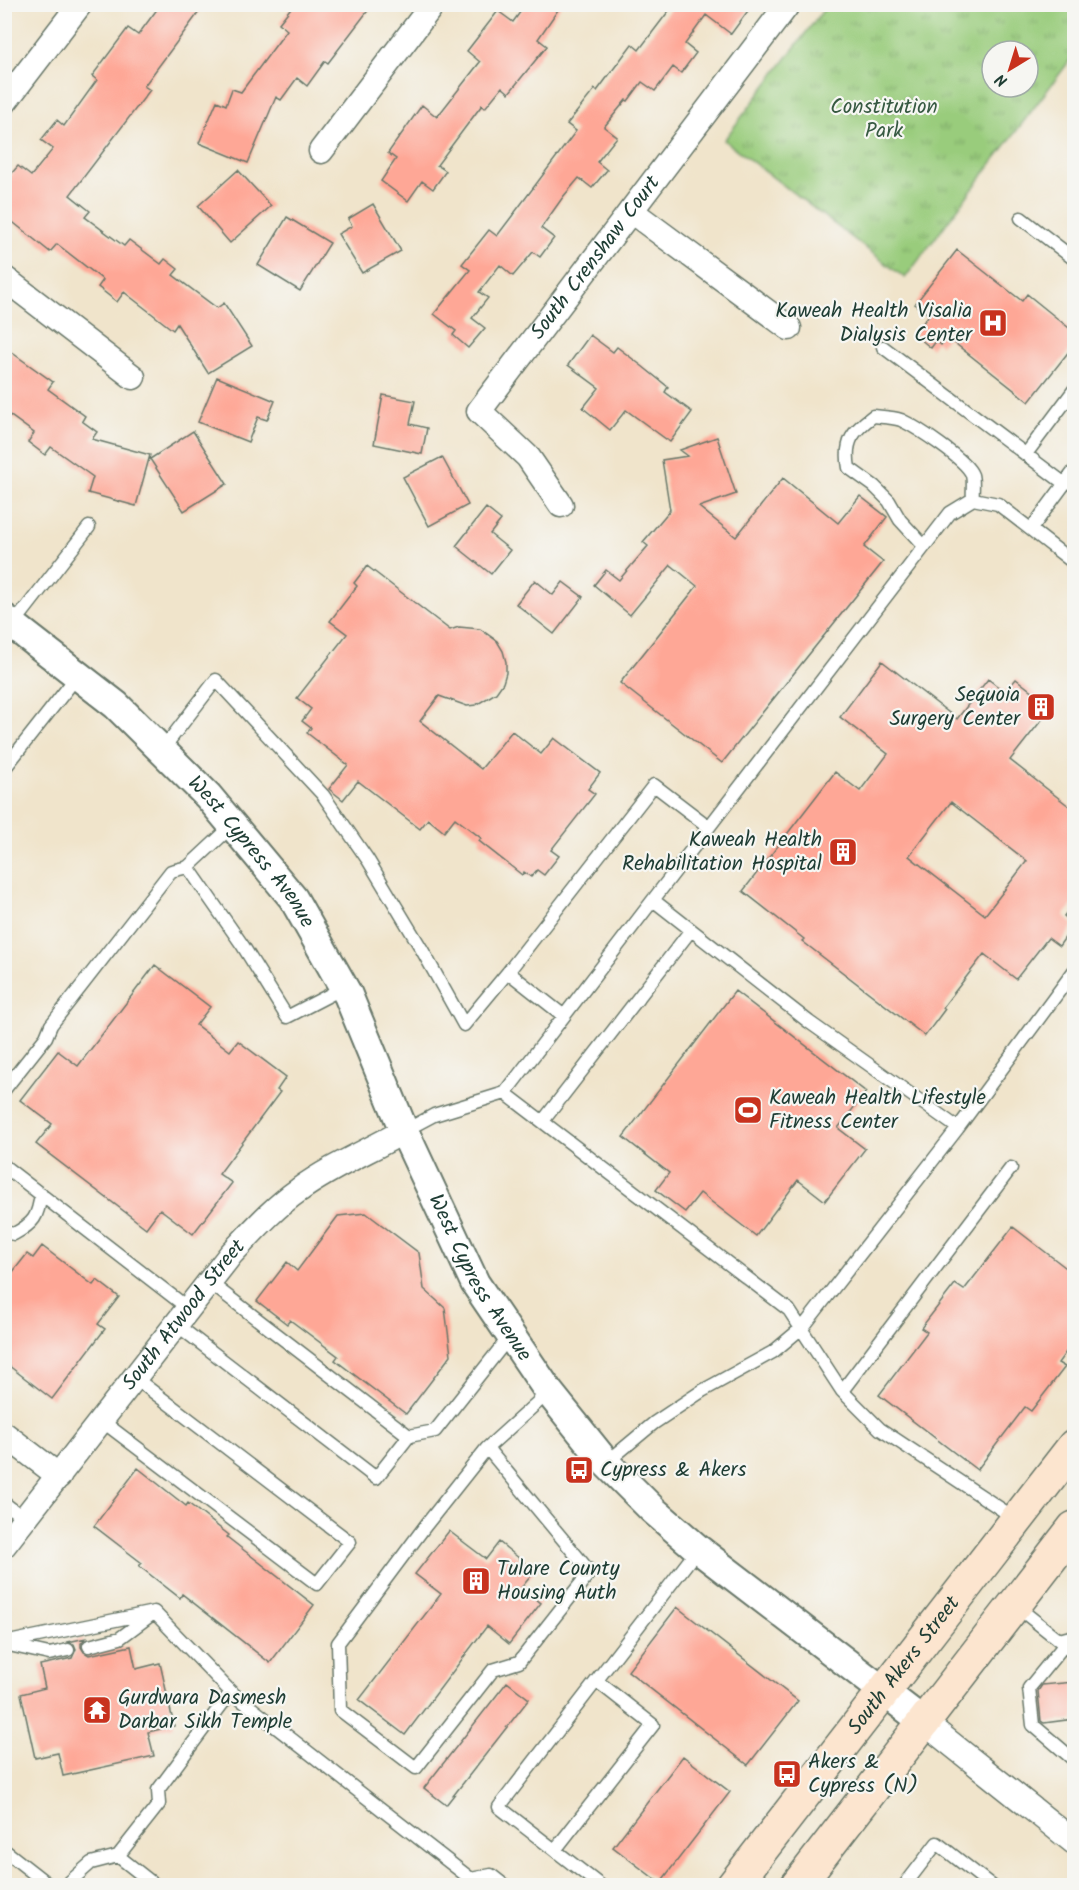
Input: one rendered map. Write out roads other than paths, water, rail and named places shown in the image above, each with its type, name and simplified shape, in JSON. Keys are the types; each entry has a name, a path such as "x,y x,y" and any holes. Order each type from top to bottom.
{"main road":[{"name":"South Akers Street","path":"733,1886 1074,1446"},
{"path":"798,1886 1074,1528"}],"street":[{"path":"4,103 80,4"},
{"path":"321,151 433,4"},
{"name":"South Crenshaw Court","path":"561,506 528,457 479,411 631,211 779,8"},
{"path":"631,211 789,328"},
{"path":"4,278 134,377"},
{"name":"West Cypress Avenue","path":"9,622 116,705 208,796 293,898 343,988 405,1131 475,1283 549,1392 606,1463 653,1510 698,1549 885,1691 1074,1842"},
{"name":"South Atwood Street","path":"4,1545 231,1254 269,1214 298,1190 335,1167 405,1131"},
{"path":"4,1434 59,1476"}],"lane":[{"path":"1021,218 1074,259"},
{"path":"884,347 1065,484"},
{"path":"1026,454 1074,390"},
{"path":"924,546 900,520 889,501 874,486 849,468 846,454 856,429 873,416 899,419 915,428 947,450 965,466 972,475 973,499"},
{"path":"1031,529 1074,471"},
{"path":"405,1131 434,1115 505,1093 950,513 973,499 998,504 1074,563"},
{"path":"9,622 89,527"},
{"path":"4,769 78,675"},
{"path":"162,750 216,680 323,795 374,870 464,1025 654,785 709,827"},
{"path":"4,1090 46,1037 51,1025 171,870 188,867 232,826"},
{"path":"188,867 243,946 287,1017 343,988"},
{"path":"653,900 809,1022 957,1128"},
{"path":"543,1121 691,930"},
{"path":"508,972 564,1016"},
{"path":"606,1463 654,1423 702,1391 773,1352 801,1328 1073,976"},
{"path":"505,1093 789,1310 842,1391 880,1429 1017,1520"},
{"path":"4,1166 41,1194 376,1479 409,1436 435,1431 511,1335"},
{"path":"842,1391 1011,1168"},
{"path":"4,1232 14,1234 30,1226 39,1211 41,1194"},
{"path":"209,1282 409,1436"},
{"path":"102,1421 317,1584 324,1576 350,1542 135,1378"},
{"path":"487,1448 590,1572 519,1662 493,1670 417,1768 340,1710 338,1643 487,1448 549,1392"},
{"path":"4,1503 25,1519"},
{"path":"601,1886 500,1807 698,1549"},
{"path":"1015,1605 1069,1642 1029,1688 1033,1725 1074,1760"},
{"path":"4,1643 154,1612"},
{"path":"89,1646 120,1638 154,1612"},
{"path":"154,1612 231,1692 469,1882 491,1875 505,1886"},
{"path":"4,1643 49,1654 68,1650"},
{"path":"555,1850 653,1725 597,1681"},
{"path":"65,1886 91,1863 118,1856 159,1804 158,1790 231,1692"},
{"path":"904,1886 937,1843 992,1886"},
{"path":"4,1850 50,1886"},
{"path":"118,1856 156,1886"}],"place":[{"name":"Kaweah Health Visalia Dialysis Center","path":"993,323"},
{"name":"Sequoia Surgery Center","path":"1041,707"},
{"name":"Kaweah Health Rehabilitation Hospital","path":"843,852"},
{"name":"Kaweah Health Lifestyle Fitness Center","path":"748,1110"},
{"name":"Cypress & Akers","path":"579,1470"},
{"name":"Tulare County Housing Auth","path":"476,1581"},
{"name":"Gurdwara Dasmesh Darbar Sikh Temple","path":"97,1710"},
{"name":"Akers & Cypress (N)","path":"787,1774"}],"park label":[{"name":"Constitution Park","path":"884,119"}]}
